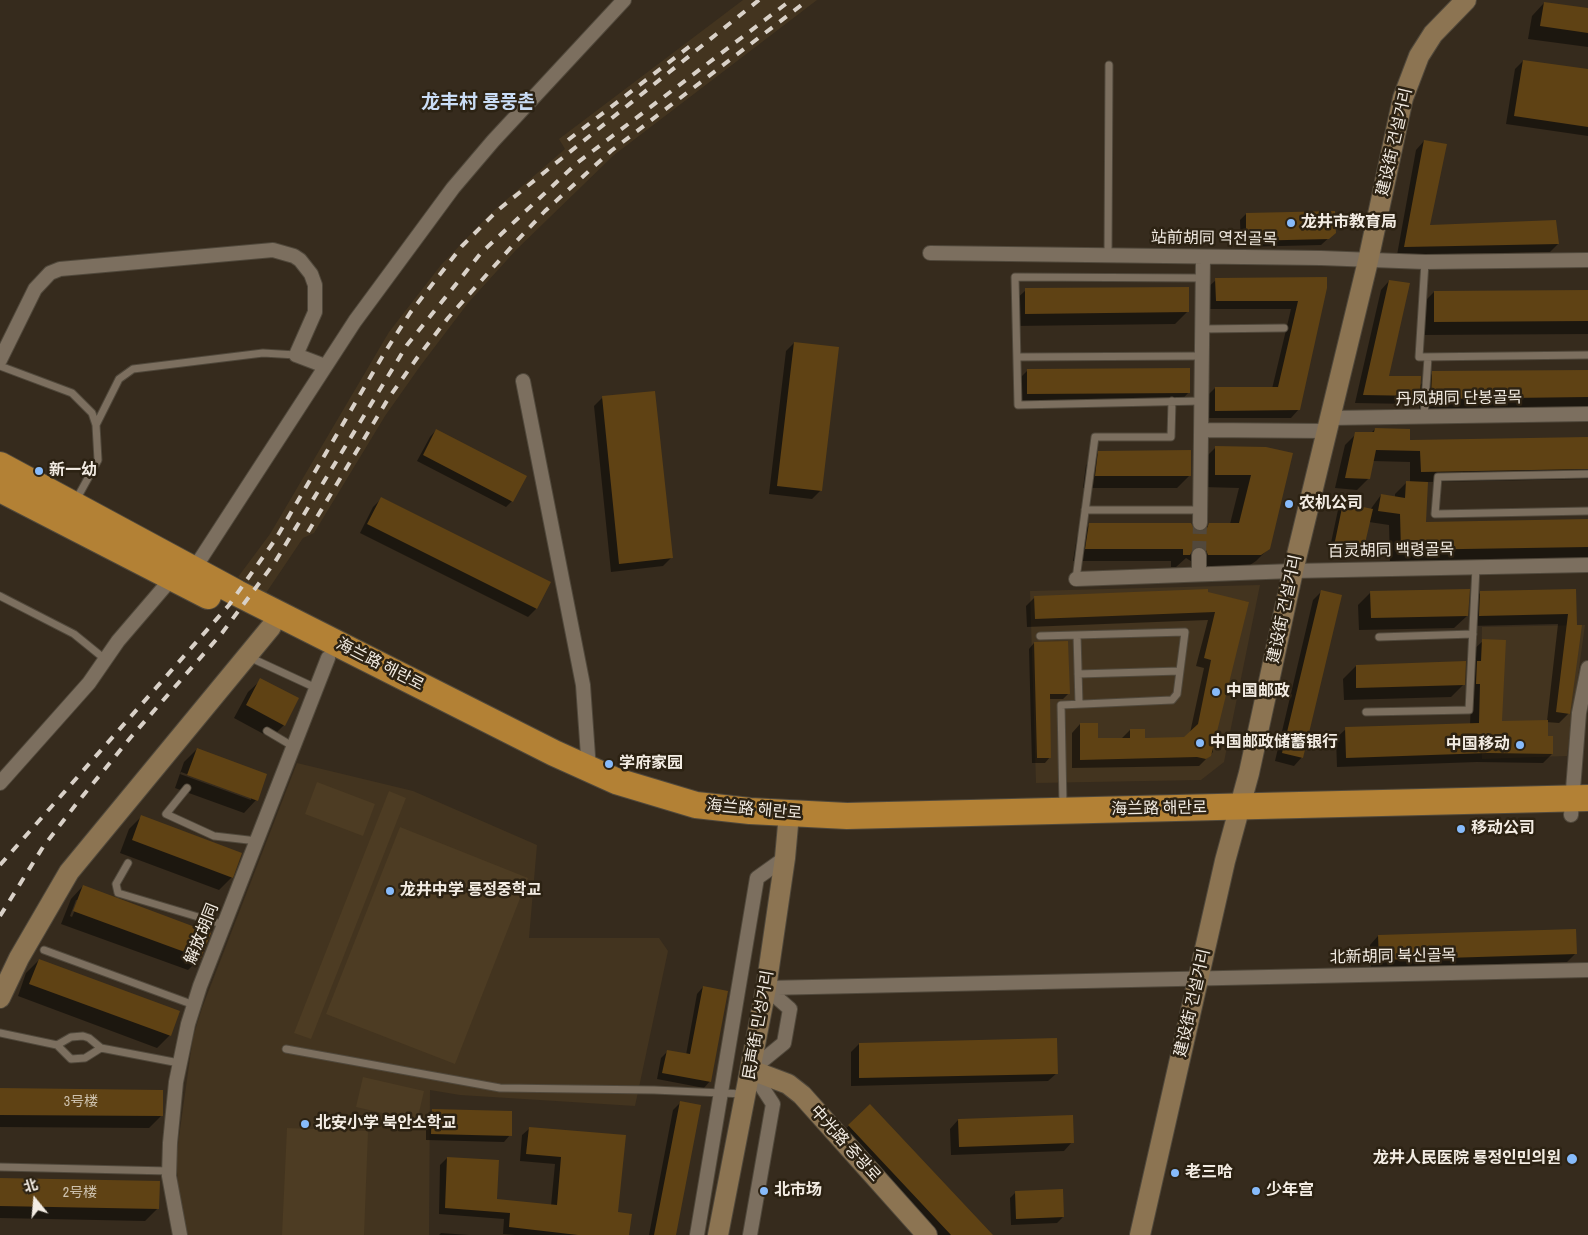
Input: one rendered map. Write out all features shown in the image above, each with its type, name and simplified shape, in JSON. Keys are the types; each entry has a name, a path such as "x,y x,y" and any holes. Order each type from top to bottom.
{"highway":[{"name":"海兰路 해란로","path":"0,465 73,504 270,627 328,658 548,767 624,801 654,810 745,827 847,816 1237,814"},
{"name":"海兰路 해란로","path":"0,489 183,573 243,596 589,770 616,781 696,805 788,822 1580,807"}],"street":[{"path":"0,783 89,684 118,641 183,573 355,321 453,188 493,141 624,0"},
{"name":"建设街 건설거리","path":"1140,1235 1237,814 1249,774 1293,571 1368,261 1403,98 1410,75 1433,34 1466,0"},
{"path":"0,360 35,289 50,272 60,269 273,250 285,251 300,260 311,274 315,285 315,312 296,356 325,366"},
{"name":"站前胡同 역전골목","path":"930,253 1426,262 1588,260"},
{"path":"1200,516 1203,257"},
{"path":"523,381 584,685 589,770"},
{"name":"丹凤胡同 단봉골목","path":"1201,430 1424,417 1588,414"},
{"path":"1199,555 1199,574"},
{"name":"百灵胡同 백령골목","path":"1076,578 1588,565"},
{"path":"0,998 19,958 69,872 270,627"},
{"name":"解放胡同","path":"180,1235 169,1171 179,1063 194,1006 328,658"},
{"path":"1580,807 1579,713 1588,668"},
{"name":"民声街 민성거리","path":"718,1235 766,988 785,858 788,822"},
{"path":"697,1235 757,878 785,858"},
{"name":"北新胡同 북신골목","path":"766,988 1588,970"},
{"path":"750,1235 773,1104 751,1070 784,1043 790,1009 766,988"},
{"name":"中光路 중광로","path":"751,1070 788,1084 802,1095 927,1235"}],"lane":[{"path":"1108,255 1109,65"},
{"path":"1426,262 1419,357 1588,354"},
{"path":"1201,401 1018,405 1015,276 1203,278"},
{"path":"1202,329 1284,328"},
{"path":"96,425 119,379 133,369 263,353 296,356"},
{"path":"1017,356 1202,356"},
{"path":"1424,417 1428,357"},
{"path":"0,366 72,393 87,406 96,425 97,465 73,504"},
{"path":"1076,578 1095,437 1171,437 1172,402"},
{"path":"1588,474 1438,477 1435,514 1588,511"},
{"path":"1085,510 1200,516"},
{"path":"1366,712 1469,710 1476,567"},
{"path":"0,596 74,634 106,660"},
{"path":"1040,636 1185,632 1178,694 1172,700 1061,705 1063,814"},
{"path":"1379,638 1473,634"},
{"path":"1077,635 1079,704"},
{"path":"246,656 316,688"},
{"path":"1078,674 1180,671"},
{"path":"267,732 294,747"},
{"path":"187,788 166,814 214,836 257,841"},
{"path":"128,863 116,884 118,893 225,925"},
{"path":"44,950 194,1006"},
{"path":"0,1033 57,1045 66,1055 78,1060 101,1048"},
{"path":"57,1045 63,1040 77,1036 89,1038 101,1048 179,1063"},
{"path":"286,1049 500,1088 654,1090 720,1095 746,1094"},
{"path":"0,1167 169,1171"}],"shaded area":[{"path":"743,0 817,0 614,155 516,250 468,303 421,365 385,416 314,533 303,538 266,593 238,577 270,534 389,332 441,265 491,213 565,149 559,139"},
{"path":"1260,585 1224,762 1201,780 1036,783 1030,591"},
{"path":"1585,625 1567,756 1482,759 1480,715 1482,627"},
{"name":"龙井中学 룡정중학교","path":"297,763 413,791 537,845 529,938 659,938 668,951 635,1106 460,1095 430,1090 429,1235 187,1235 180,1214 176,1158 193,1037 202,1008"},
{"path":"317,782 375,804 363,836 305,814"},
{"path":"389,791 406,798 311,1039 294,1033"},
{"path":"400,827 528,878 455,1064 326,1014"},
{"path":"363,1077 424,1091 417,1121 356,1107"},
{"path":"287,1128 368,1131 364,1235 282,1235"}],"building":[{"path":"1544,2 1588,8 1588,33 1540,26"},
{"path":"1523,60 1588,69 1588,127 1514,116"},
{"path":"1424,140 1447,144 1430,225 1556,220 1559,244 1404,247"},
{"name":"龙井市教育局","path":"1335,211 1336,233 1329,239 1246,241 1246,213"},
{"path":"1327,277 1327,288 1300,410 1215,411 1215,387 1278,387 1298,301 1216,301 1215,278"},
{"path":"1389,280 1410,283 1389,376 1421,376 1420,396 1363,395"},
{"path":"1189,287 1189,312 1025,314 1025,288"},
{"path":"1588,290 1588,321 1434,322 1434,291"},
{"path":"794,342 839,347 822,491 777,486"},
{"path":"1190,368 1190,393 1027,394 1027,369"},
{"path":"1588,370 1588,397 1431,399 1432,371"},
{"path":"655,391 673,558 619,564 602,396"},
{"path":"1375,428 1410,429 1410,440 1588,437 1588,469 1421,472 1420,451 1376,450 1370,479 1345,478 1355,432 1374,432"},
{"path":"436,429 527,476 513,502 423,455"},
{"path":"1215,446 1266,447 1293,453 1270,549 1261,555 1208,555 1206,550 1199,546 1194,548 1190,555 1183,555 1183,549 1085,549 1089,523 1191,523 1195,530 1200,532 1207,528 1209,523 1239,523 1251,475 1215,475"},
{"path":"1191,450 1191,476 1095,476 1098,451"},
{"path":"1406,481 1428,482 1426,522 1588,519 1588,547 1401,550 1400,514 1378,511 1381,494 1405,498"},
{"path":"381,497 551,582 537,609 367,524"},
{"path":"1343,503 1373,509 1363,552 1334,546"},
{"name":"中国邮政","path":"1208,589 1208,592 1249,602 1211,756 1206,759 1197,757 1080,760 1080,723 1098,723 1098,738 1130,738 1130,729 1145,729 1145,738 1184,737 1198,724 1211,660 1204,658 1215,612 1035,619 1034,596"},
{"path":"1470,589 1468,616 1371,618 1370,591"},
{"path":"1576,589 1577,625 1582,625 1570,714 1556,712 1568,614 1479,616 1480,591"},
{"path":"1321,590 1342,595 1303,758 1282,753"},
{"path":"1482,639 1506,640 1502,721 1548,720 1548,736 1553,736 1553,754 1488,753 1346,758 1345,727 1479,723 1480,684 1476,684 1477,661 1481,661"},
{"path":"1068,641 1070,694 1050,694 1051,758 1037,758 1034,642"},
{"path":"1466,661 1465,685 1356,688 1356,665"},
{"path":"260,678 299,698 285,726 246,705"},
{"path":"197,748 267,774 258,801 187,775"},
{"path":"141,815 242,853 233,878 132,840"},
{"path":"83,885 211,933 201,958 73,911"},
{"path":"1576,929 1577,954 1379,960 1378,935"},
{"path":"39,959 180,1011 171,1036 29,984"},
{"path":"703,986 728,991 711,1082 662,1073 667,1050 690,1054"},
{"path":"1057,1038 1058,1074 859,1078 859,1043"},
{"path":"0,1088 163,1090 163,1116 0,1115"},
{"path":"680,1101 701,1105 676,1235 654,1235"},
{"path":"870,1104 993,1235 951,1235 848,1125"},
{"path":"432,1109 512,1111 512,1136 431,1134"},
{"path":"1073,1115 1074,1143 959,1147 958,1119"},
{"path":"529,1127 626,1135 618,1212 632,1214 629,1235 578,1235 509,1227 510,1213 445,1208 447,1157 499,1160 497,1199 557,1205 561,1157 526,1154"},
{"path":"0,1178 160,1181 159,1209 0,1206"},
{"path":"1063,1189 1064,1217 1016,1219 1015,1191"}],"tunnel":[{"path":"1199,555 1200,523"}],"railway":[{"path":"0,865 229,605 275,540 385,352 410,313 462,246 498,210 759,0"},
{"path":"0,916 43,847 77,803 131,737 222,633 275,562 407,345 481,253 577,163 791,0"},
{"path":"308,532 388,399 417,358 448,318 545,211 611,151 808,0"},
{"path":"568,140 694,43"}],"place":[{"name":"龙井市教育局","path":"1291,223"},
{"name":"新一幼","path":"39,471"},
{"name":"农机公司","path":"1289,504"},
{"name":"中国邮政","path":"1216,692"},
{"name":"中国邮政储蓄银行","path":"1200,743"},
{"name":"中国移动","path":"1520,745"},
{"name":"学府家园","path":"609,764"},
{"name":"移动公司","path":"1461,829"},
{"name":"龙井中学 룡정중학교","path":"390,891"},
{"name":"北安小学 북안소학교","path":"305,1124"},
{"name":"龙井人民医院 룡정인민의원","path":"1572,1159"},
{"name":"老三哈","path":"1175,1173"},
{"name":"北市场","path":"764,1191"},
{"name":"少年宫","path":"1256,1191"}],"district":[{"name":"龙丰村 룡풍촌","path":"478,103"}]}
